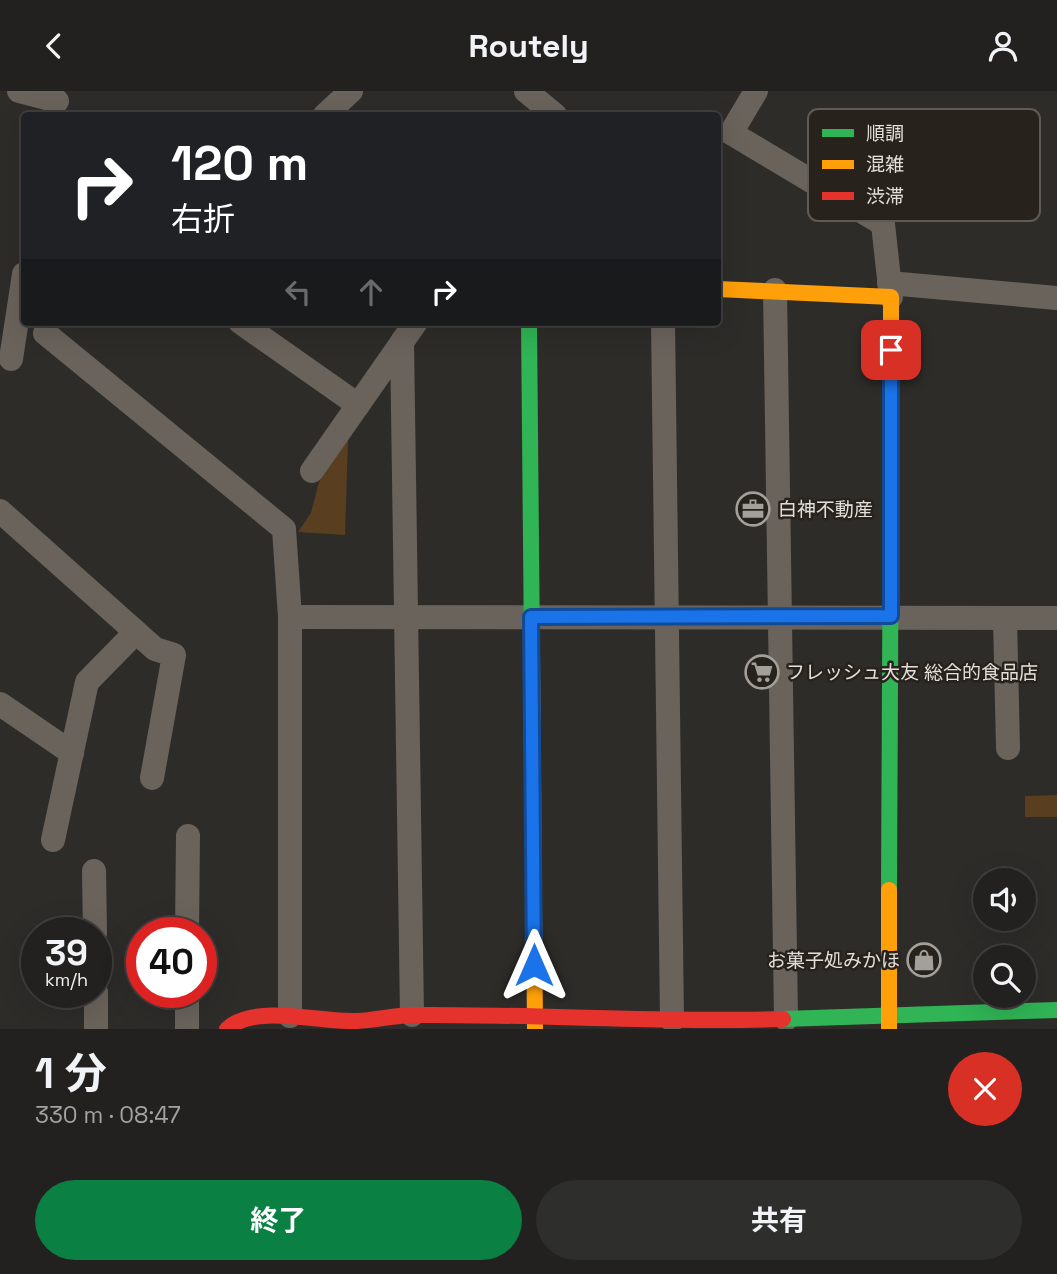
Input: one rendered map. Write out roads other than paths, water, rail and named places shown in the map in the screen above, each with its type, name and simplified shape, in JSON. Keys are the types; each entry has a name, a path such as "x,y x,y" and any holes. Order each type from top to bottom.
{"street":[{"path":"19,91 56,102"},
{"path":"328,112 351,91"},
{"path":"526,91 551,112"},
{"path":"756,91 731,133 808,180"},
{"path":"876,221 883,225 890,290 889,1022"},
{"path":"4,364 21,288"},
{"path":"721,289 890,290 1057,298"},
{"path":"775,290 786,1019"},
{"path":"246,326 358,405"},
{"path":"529,326 535,1024"},
{"path":"663,326 669,617 672,1020"},
{"path":"4,364 52,327 284,529 290,617 290,1016"},
{"path":"312,471 409,332"},
{"path":"409,332 407,617 412,1015"},
{"path":"0,511 155,649 174,655 152,778"},
{"path":"290,617 1057,618"},
{"path":"1005,618 1008,748"},
{"path":"53,840 87,682 136,632"},
{"path":"0,705 72,753"},
{"path":"187,917 188,836"},
{"path":"94,871 95,917"},
{"path":"96,1008 96,1029"},
{"path":"187,1008 187,1029"},
{"path":"226,1029 237,1020 290,1016 354,1025 412,1015 535,1024 672,1020 723,1025 786,1019 889,1022 1057,1010"}],"place":[{"name":"白神不動産","path":"753,509"},
{"name":"フレッシュ大友 総合的食品店","path":"762,672"},
{"name":"お菓子処みかほ","path":"924,960"}]}
